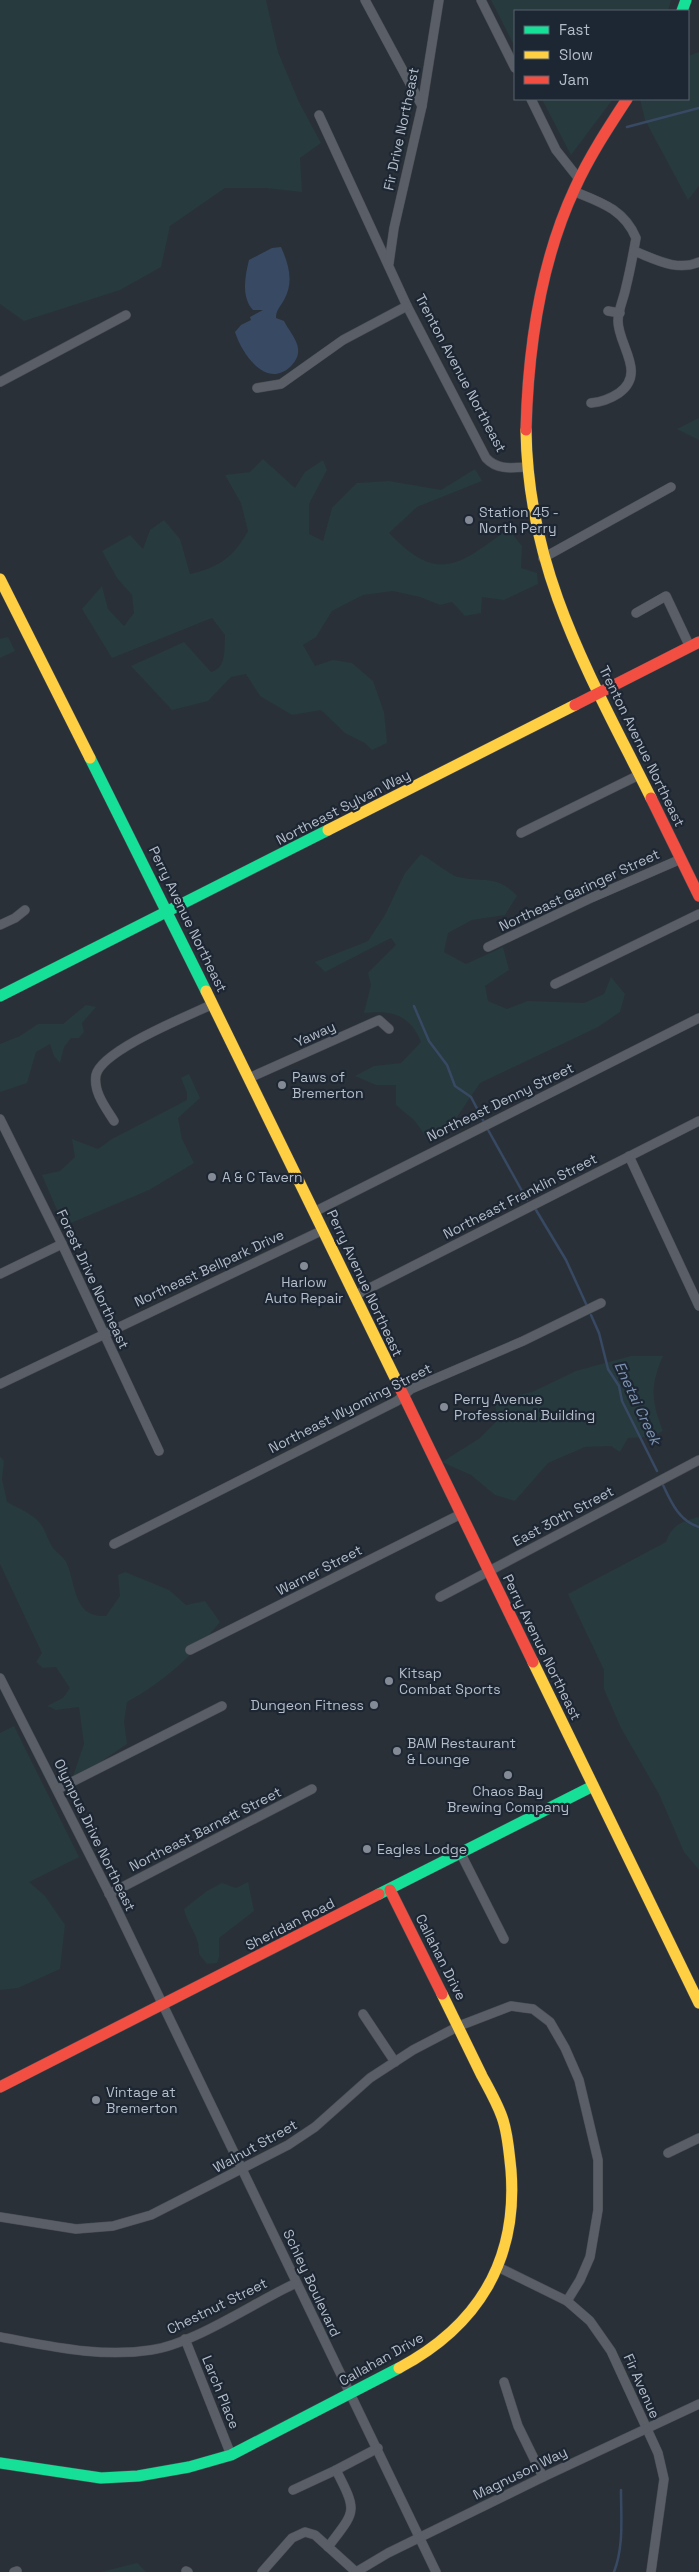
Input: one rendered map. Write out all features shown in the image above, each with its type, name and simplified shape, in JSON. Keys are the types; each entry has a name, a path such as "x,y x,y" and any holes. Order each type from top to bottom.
{"main road":[{"path":"526,467 525,409 533,334 554,243 579,179 595,149 627,100"},
{"name":"Trenton Avenue Northeast","path":"526,467 534,523 543,558 564,618 699,896"},
{"name":"Perry Avenue Northeast","path":"0,579 168,912 699,2003"},
{"name":"Northeast Sylvan Way","path":"0,996 694,645"},
{"name":"Sheridan Road","path":"0,2087 594,1786"},
{"name":"Callahan Drive","path":"0,2463 101,2478 138,2476 189,2468 231,2455 427,2354 454,2333 477,2305 498,2267 511,2223 513,2176 503,2118 390,1890"}],"street":[{"path":"365,0 422,106"},
{"name":"Fir Drive Northeast","path":"389,263 394,228 422,106 439,0"},
{"path":"480,0 514,66"},
{"path":"531,100 556,150 579,179"},
{"name":"Trenton Avenue Northeast","path":"319,115 389,263 407,306 486,458 492,465 501,468 526,467"},
{"path":"573,191 608,205 618,212 636,238 618,324 631,359 629,381 623,390 613,397 602,402 591,402"},
{"path":"634,250 679,266 690,266 699,262"},
{"path":"258,388 281,384 343,340 407,306"},
{"path":"608,311 620,314"},
{"path":"0,382 126,315"},
{"path":"543,558 670,488"},
{"path":"636,613 666,596 694,645"},
{"path":"521,833 640,775"},
{"name":"Northeast Garinger Street","path":"488,947 591,898 681,859"},
{"path":"0,926 15,918 24,910"},
{"path":"555,984 699,914"},
{"path":"114,1121 98,1094 96,1076 104,1061 120,1049 213,1004"},
{"name":"Northeast Denny Street","path":"314,1212 699,1018"},
{"name":"Yaway","path":"249,1078 379,1020 389,1029"},
{"name":"Forest Drive Northeast","path":"0,1119 62,1244 159,1451"},
{"name":"Northeast Franklin Street","path":"354,1296 699,1120"},
{"path":"629,1156 699,1306"},
{"name":"Northeast Bellpark Drive","path":"0,1384 323,1230"},
{"path":"0,1274 62,1244"},
{"name":"Northeast Wyoming Street","path":"114,1544 397,1401 411,1389 602,1303"},
{"name":"East 30th Street","path":"440,1597 699,1460"},
{"name":"Warner Street","path":"190,1650 461,1514"},
{"name":"Olympus Drive Northeast","path":"0,1678 58,1789 163,2005"},
{"path":"58,1789 222,1706"},
{"name":"Northeast Barnett Street","path":"109,1894 312,1789"},
{"path":"461,1854 504,1939"},
{"name":"Schley Boulevard","path":"163,2005 296,2283 378,2448 436,2572"},
{"name":"Walnut Street","path":"0,2217 76,2229 113,2226 151,2215 288,2145 315,2127 370,2078 394,2062 459,2026 511,2006 533,2009 550,2022 579,2080 598,2160 598,2210 590,2257 580,2280 567,2300"},
{"path":"363,2014 394,2062"},
{"path":"668,2153 699,2138"},
{"name":"Fir Avenue","path":"498,2267 567,2300 590,2321 611,2351 658,2453 664,2479 651,2572"},
{"name":"Chestnut Street","path":"0,2337 90,2353 152,2350 185,2339 296,2283"},
{"name":"Larch Place","path":"185,2339 231,2455"},
{"path":"504,2382 518,2426 543,2477"},
{"name":"Magnuson Way","path":"356,2572 420,2537 645,2428 699,2404"},
{"path":"294,2490 378,2448"},
{"path":"328,2548 347,2524 352,2514 352,2503 336,2470"},
{"path":"262,2572 292,2538 305,2532 315,2535 356,2572"}],"green space":[{"path":"0,0 266,0 278,52 299,102 321,143 300,158 302,192 266,188 225,188 170,226 161,267 120,290 24,321 0,304"},
{"path":"491,0 671,0 668,10 514,10 514,45"},
{"path":"699,52 699,186 688,200 645,120 640,100 689,100 689,56"},
{"path":"543,100 612,100 571,155"},
{"path":"699,418 699,440 677,429"},
{"path":"263,459 295,488 305,472 323,460 327,470 309,504 309,534 323,541 332,508 357,483 389,481 441,490 475,469 482,481 417,507 389,533 406,549 421,559 435,564 448,564 461,560 475,552 508,529 522,546 521,568 537,573 538,584 504,600 482,597 481,613 465,616 452,602 440,605 420,597 393,591 363,595 332,611 316,637 303,645 315,666 333,660 352,663 373,681 384,712 387,743 372,750 365,743 345,733 321,710 292,715 260,696 246,674 231,677 208,701 172,710 131,666 184,642 211,672 216,670 224,657 225,635 212,618 112,658 82,609 102,586 108,609 124,626 134,613 132,595 117,578 102,551 130,535 143,549 150,530 164,520 180,539 190,574 217,565 224,560 237,548 248,531 241,503 225,475 250,472"},
{"path":"8,637 15,651 0,658 0,639"},
{"path":"421,854 456,876 467,879 490,880 510,889 517,896 505,915 472,920 448,933 444,952 466,964 503,947 509,970 485,986 488,1001 507,1009 528,1001 584,1003 604,994 611,977 625,994 620,1012 598,1027 480,1083 449,1129 428,1140 415,1121 396,1105 396,1085 376,1085 355,1076 374,1066 401,1063 421,1042 412,1026 399,1016 384,1012 364,1013 371,985 368,973 396,945 391,938 325,972 315,962 368,941 385,915 405,873"},
{"path":"86,1005 96,1007 82,1023 84,1032 79,1038 71,1038 64,1047 60,1063 54,1056 50,1044 36,1052 27,1083 0,1092 0,1044 20,1036 38,1024 63,1024"},
{"path":"189,1074 200,1098 178,1118 182,1139 194,1163 149,1190 64,1226 42,1175 60,1171 75,1157 72,1139 98,1149 112,1139 187,1100 187,1093 181,1078"},
{"path":"631,1356 663,1356 654,1385 654,1402 663,1431 651,1437 628,1438 620,1452 611,1446 585,1447 548,1463 515,1501 495,1495 471,1475 442,1462 480,1438 499,1419 493,1400 532,1392 576,1371"},
{"path":"0,1457 4,1461 2,1479 7,1502 39,1522 52,1546 65,1560 77,1597 87,1611 95,1615 106,1616 120,1596 118,1575 125,1572 169,1590 186,1605 205,1601 220,1622 178,1666 153,1686 127,1702 124,1722 127,1744 102,1761 73,1776 84,1744 79,1707 56,1710 47,1706 63,1698 70,1688 56,1667 43,1668 36,1662 42,1653 0,1564"},
{"path":"699,1517 699,1870 684,1852 659,1794 621,1728 604,1689 604,1670 568,1594 666,1542 671,1531 678,1525"},
{"path":"14,1726 79,1857 29,1882 45,1896 65,1925 60,1969 18,1988 0,1990 0,1733"},
{"path":"248,1882 254,1911 219,1938 219,1957 217,1963 207,1964 199,1954 198,1941 184,1909 207,1891 222,1883 236,1888"},
{"path":"137,2563 146,2572 101,2572"}],"water":[{"path":"281,247 290,280 287,293 277,311 276,318 284,321 298,346 298,352 294,363 290,367 281,373 272,374 256,366 249,359 235,332 241,325 251,320 250,317 263,310 253,310 245,293 245,279 249,260 272,248"}],"waterway":[{"path":"627,127 699,108"},
{"name":"Enetai Creek","path":"414,1006 429,1041 447,1065 455,1086 471,1097 484,1122"},
{"name":"Enetai Creek","path":"487,1128 527,1200"},
{"name":"Enetai Creek","path":"536,1210 566,1260 587,1306"},
{"name":"Enetai Creek","path":"591,1315 599,1333 608,1369 619,1386 622,1401 657,1471"},
{"name":"Enetai Creek","path":"663,1485 681,1516 699,1527"},
{"path":"614,2572 621,2542 621,2490"}],"traffic: fast":[{"path":"682,10 686,0"},
{"path":"90,758 206,991"},
{"path":"0,996 328,830"},
{"path":"379,1894 593,1786"},
{"path":"0,2463 101,2478 138,2476 189,2467 231,2455 399,2368"}],"traffic: slow":[{"path":"526,430 529,482 538,531 550,577 566,622 585,665 651,798"},
{"path":"0,579 90,758"},
{"path":"328,830 575,705"},
{"path":"206,991 398,1384"},
{"path":"533,1662 699,2003"},
{"path":"399,2368 427,2351 451,2332 471,2311 487,2287 499,2261 508,2233 511,2203 511,2170 506,2130 495,2101 442,1994"}],"traffic: jam":[{"path":"526,430 533,338 538,307 553,246 580,176 626,100"},
{"path":"575,705 699,642"},
{"path":"651,798 699,896"},
{"path":"398,1384 533,1662"},
{"path":"390,1890 442,1994"},
{"path":"0,2087 379,1894"}],"place":[{"name":"Station 45 - North Perry","path":"469,520"},
{"name":"Paws of Bremerton","path":"282,1085"},
{"name":"A & C Tavern","path":"212,1177"},
{"name":"Harlow Auto Repair","path":"304,1266"},
{"name":"Perry Avenue Professional Building","path":"444,1407"},
{"name":"Kitsap Combat Sports","path":"389,1681"},
{"name":"Dungeon Fitness","path":"374,1705"},
{"name":"BAM Restaurant & Lounge","path":"397,1751"},
{"name":"Chaos Bay Brewing Company","path":"508,1775"},
{"name":"Eagles Lodge","path":"367,1849"},
{"name":"Vintage at Bremerton","path":"96,2100"}]}
